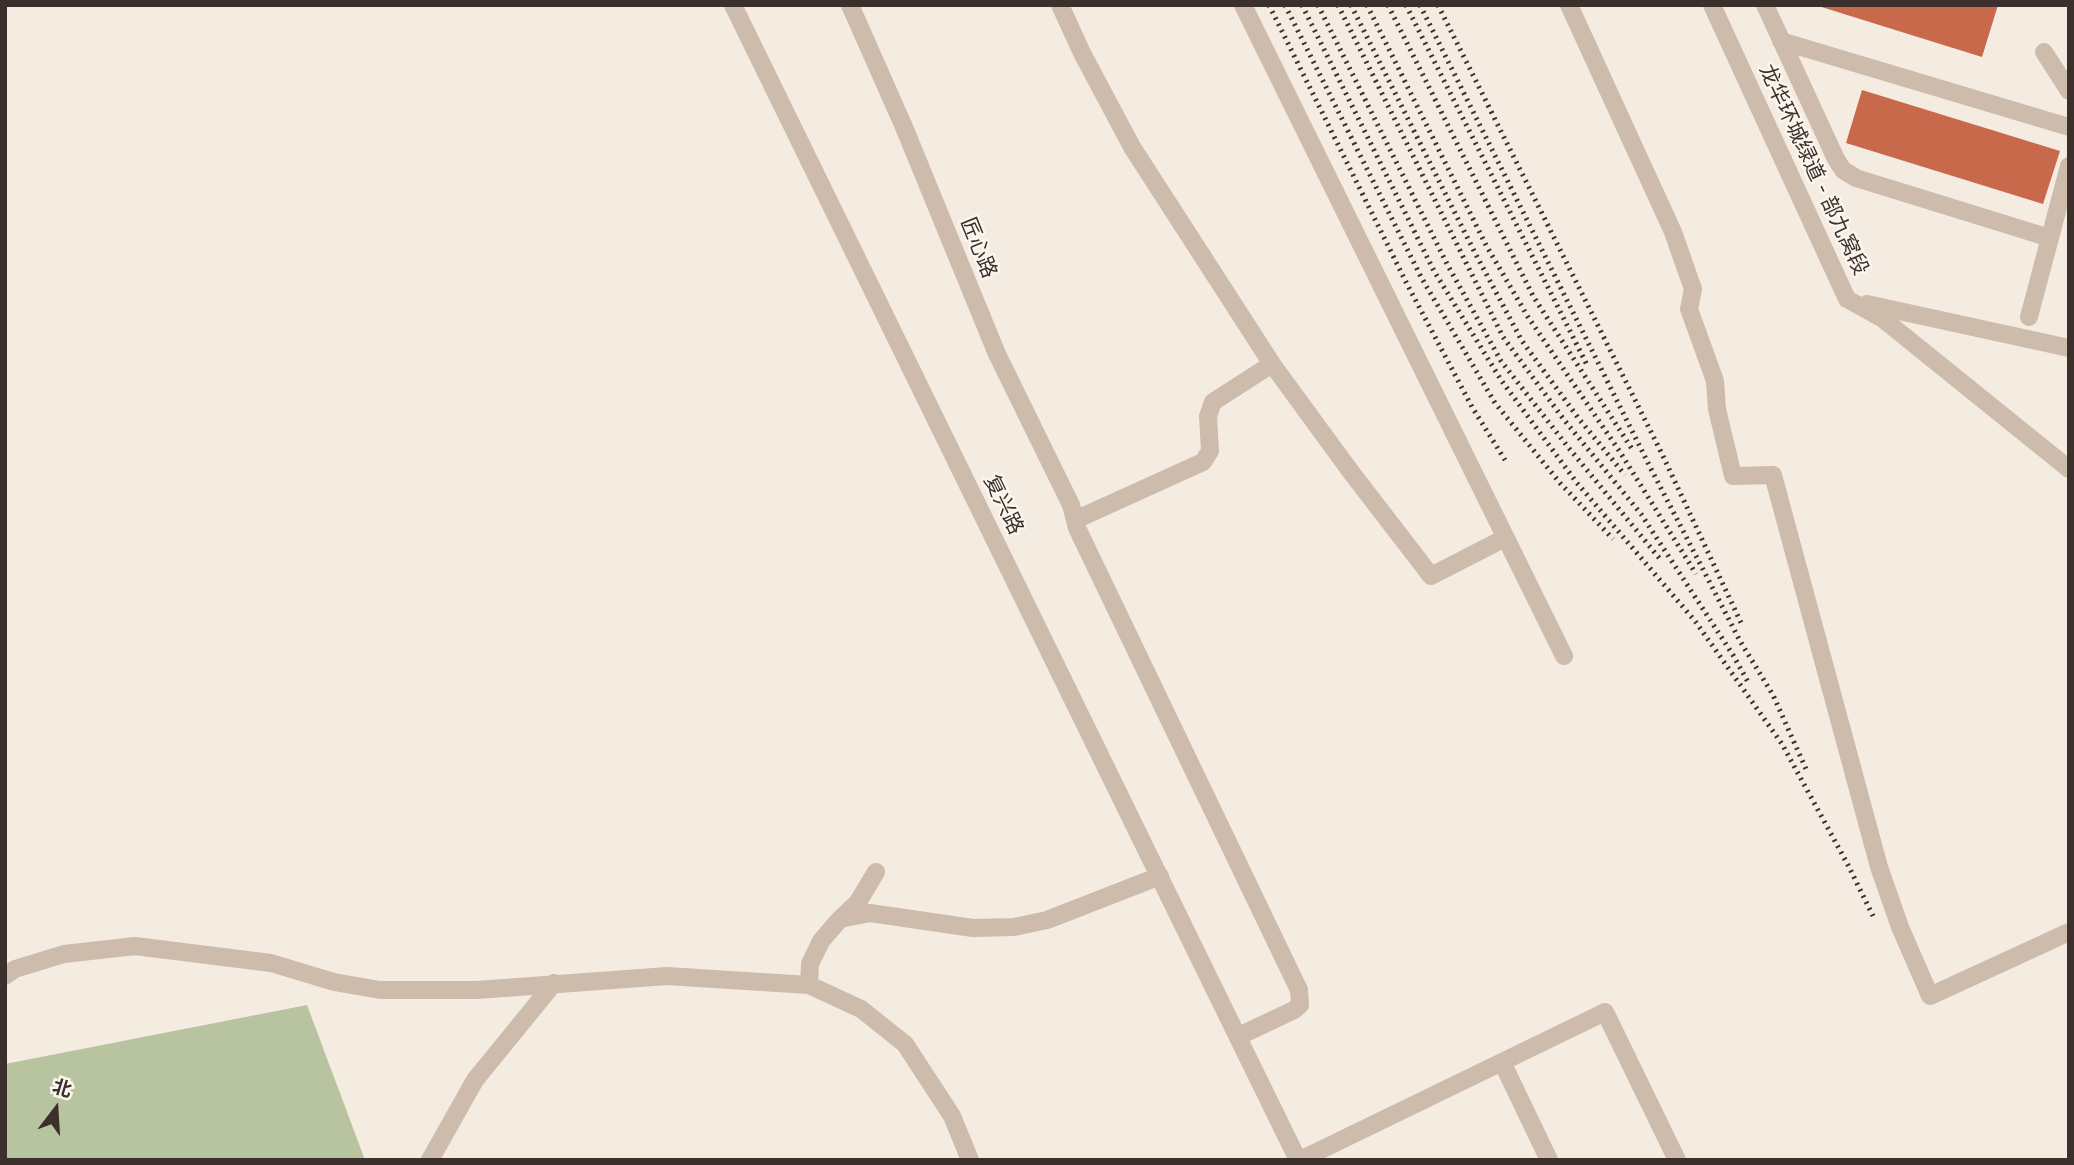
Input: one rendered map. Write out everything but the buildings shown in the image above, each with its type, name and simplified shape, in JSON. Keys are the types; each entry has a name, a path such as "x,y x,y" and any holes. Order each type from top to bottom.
{"street":[{"name":"复兴路","path":"733,5 1299,1160"},
{"name":"匠心路","path":"850,5 904,127 997,354 1299,990 1300,1005 1294,1010 1236,1031"},
{"path":"1060,5 1132,147 1272,363 1351,472 1432,576 1505,538"},
{"path":"1243,5 1564,656"},
{"path":"1569,5 1673,232 1693,289 1689,309 1715,381 1717,410 1733,476 1773,475 1879,867 1900,928 1930,996 2069,932"},
{"name":"龙华环城绿道 - 部九窝段","path":"1712,5 1847,299 2069,348"},
{"path":"1765,5 1843,170 1856,178 2050,238"},
{"path":"1781,41 2069,127"},
{"path":"2044,52 2069,91"},
{"path":"2029,317 2069,166"},
{"path":"1847,299 1883,319 2069,468"},
{"path":"1073,513 1203,462 1210,451 1208,416 1213,402 1272,363"},
{"path":"809,985 810,964 821,942 858,902 876,872"},
{"path":"840,919 870,913 973,928 1014,927 1047,920 1160,876"},
{"path":"5,976 15,970 64,954 135,946 271,962 334,982 380,990 477,990 667,976 809,985 861,1009 905,1044 952,1116 970,1160"},
{"path":"430,1160 475,1080 554,983"},
{"path":"1299,1160 1605,1012 1677,1160"},
{"path":"1502,1062 1549,1160"}],"green space":[{"path":"307,1005 365,1160 5,1160 5,1064"}],"railway":[{"path":"1269,5 1407,284 1472,407 1505,460"},
{"path":"1285,5 1421,277 1495,403 1560,483 1613,539"},
{"path":"1302,5 1434,271 1501,380 1577,483 1695,621 1782,744 1873,916"},
{"path":"1318,5 1447,264 1501,361 1660,559"},
{"path":"1338,5 1503,337 1565,421 1641,514 1748,682"},
{"path":"1351,5 1522,341 1579,419 1625,475"},
{"path":"1367,5 1486,245 1528,317 1620,452 1696,574"},
{"path":"1388,5 1533,296 1634,452"},
{"path":"1406,5 1587,365"},
{"path":"1420,5 1650,467 1740,641 1773,695 1806,769"},
{"path":"1438,5 1662,454 1743,627"}]}
